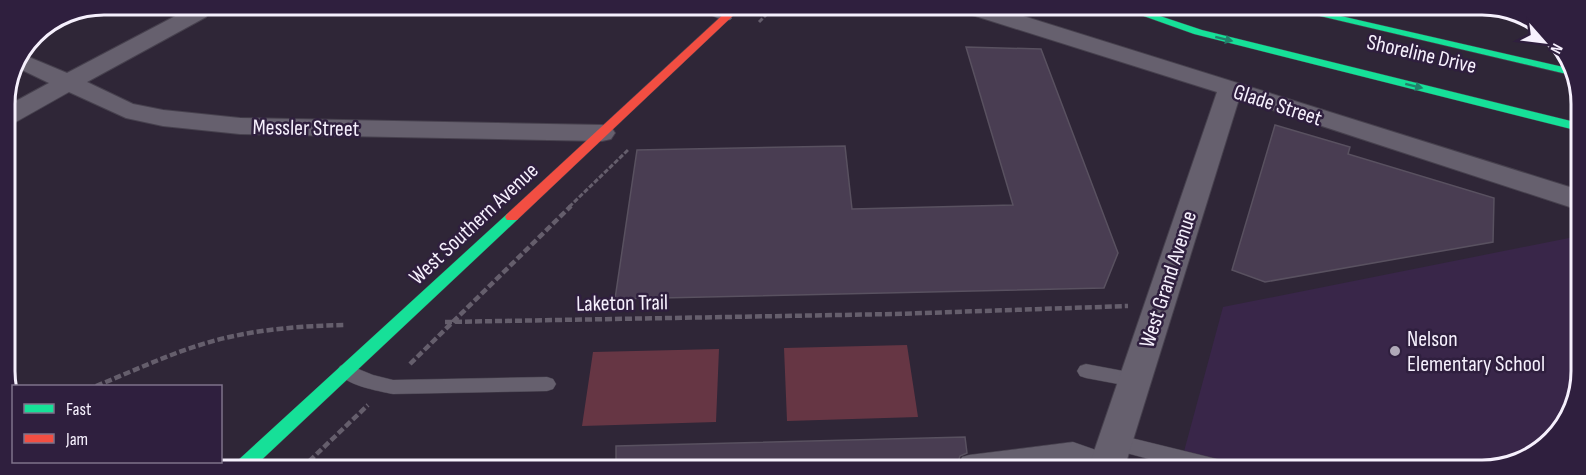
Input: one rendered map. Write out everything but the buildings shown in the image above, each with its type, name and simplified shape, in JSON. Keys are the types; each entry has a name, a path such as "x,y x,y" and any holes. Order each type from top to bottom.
{"main road":[{"name":"West Southern Avenue","path":"250,460 729,15"},
{"path":"1147,15 1198,32 1571,125"},
{"name":"Shoreline Drive","path":"1174,15 1525,99"},
{"path":"1321,15 1564,71"}],"street":[{"path":"15,112 192,15"},
{"name":"Glade Street","path":"997,15 1571,197"},
{"name":"Messler Street","path":"25,63 126,110 163,118 240,126 602,133"},
{"name":"West Grand Avenue","path":"1110,458 1230,88"}],"lane":[{"path":"345,371 370,382 388,385 547,384"},
{"path":"1086,371 1134,380"},
{"path":"993,460 1073,450 1129,460"}],"path":[{"path":"755,26 766,15"},
{"path":"310,460 637,141"},
{"name":"Laketon Trail","path":"101,385 177,353 234,336 304,326 895,314 1158,305"}],"shaded area":[{"name":"Nelson Elementary School","path":"1571,238 1571,371 1568,394 1556,420 1536,442 1516,453 1488,460 1182,460 1223,307"},
{"path":"907,345 918,417 787,421 784,348"},
{"path":"719,349 716,422 582,426 593,352"}],"traffic: fast":[{"path":"1147,15 1198,32 1571,125"},
{"path":"1321,15 1564,71"},
{"path":"250,460 512,217"}],"traffic: jam":[{"path":"512,217 729,15"}],"place":[{"name":"Nelson Elementary School","path":"1395,351"}]}
